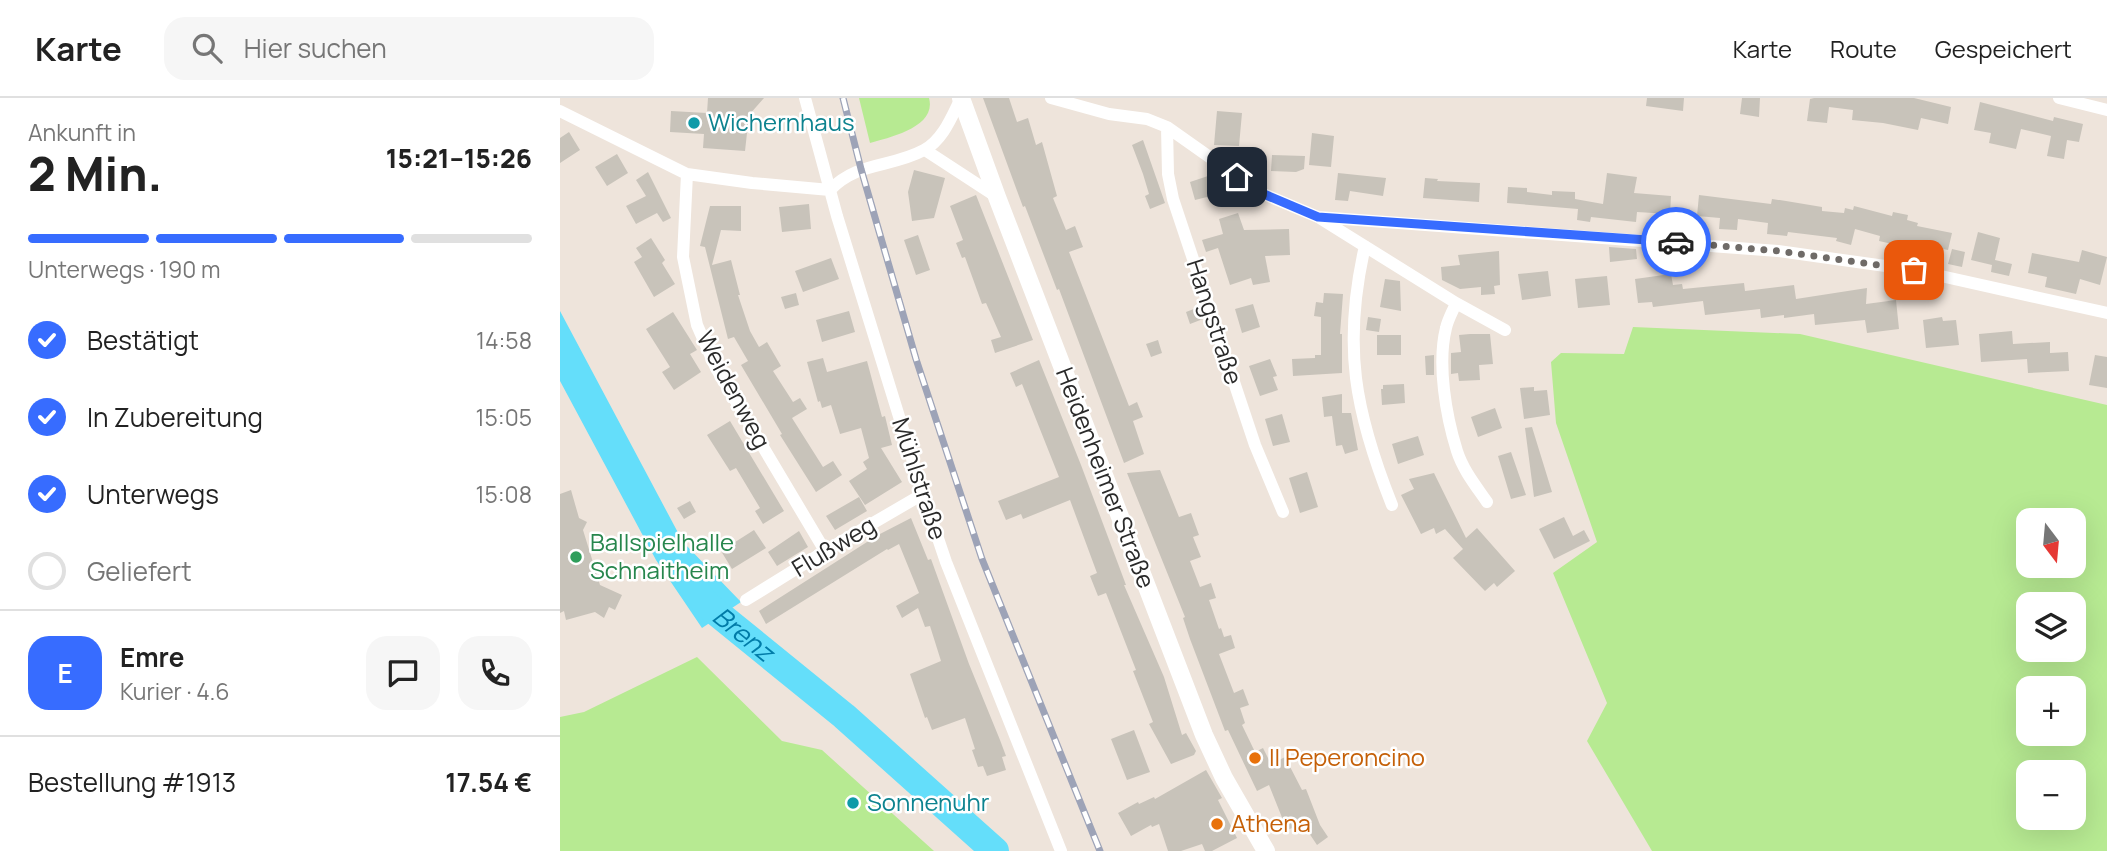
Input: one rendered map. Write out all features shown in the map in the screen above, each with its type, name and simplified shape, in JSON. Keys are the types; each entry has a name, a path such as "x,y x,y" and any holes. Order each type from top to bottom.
{"street":[{"name":"Mühlstraße","path":"805,98 830,190 946,562 1060,851"},
{"path":"560,111 687,174 830,190 842,178 861,169 925,150 943,132 961,98"},
{"name":"Heidenheimer Straße","path":"961,98 1205,736 1224,778 1266,851"},
{"path":"1051,98 1109,114 1147,119 1167,127 1259,192 1318,217 1456,303 1505,330"},
{"path":"2059,98 2107,110"},
{"name":"Hangstraße","path":"1167,127 1168,174 1173,199 1255,445 1283,512"},
{"path":"925,150 997,197"},
{"name":"Weidenweg","path":"687,174 683,257 697,325 716,368 825,551"},
{"path":"1318,217 1778,251 1914,270 2107,313"},
{"path":"1365,246 1357,280 1353,331 1354,375 1373,458 1392,505"},
{"path":"1456,303 1446,327 1444,389 1458,452 1470,478 1487,502"},
{"name":"Flußweg","path":"746,600 923,494"}],"green space":[{"path":"859,98 929,98 930,108 926,116 910,129 870,143"},
{"path":"1633,327 1800,334 2107,405 2107,851 1652,851 1587,741 1607,703 1553,573 1597,542 1556,423 1551,362 1561,353 1624,354"},
{"path":"697,657 782,741 822,750 934,851 560,851 560,717 584,712"}],"water":[{"path":"560,311 683,542 741,602 702,628 656,560 560,381"}],"building":[{"path":"708,98 764,98 749,115 745,151 703,148 704,134 670,132 671,111 707,113"},
{"path":"983,98 1009,98 1017,122 1028,118 1036,145 1042,142 1057,196 1053,198 1066,230 1075,226 1083,247 1069,252 1129,406 1137,402 1143,417 1133,421 1144,454 1124,463 1059,289 1057,290 1025,206 1023,207"},
{"path":"1647,98 1684,98 1683,111 1646,106"},
{"path":"1742,98 1760,98 1759,117 1740,114"},
{"path":"1914,98 1951,107 1948,124 1921,118 1918,130 1852,120 1853,110 1829,107 1827,123 1807,121 1810,99"},
{"path":"1980,102 2053,121 2054,117 2083,124 2079,142 2067,140 2064,159 2047,156 2051,136 2021,129 2016,149 1989,143 1991,133 1974,130"},
{"path":"1217,111 1242,113 1239,146 1214,145"},
{"path":"569,132 580,150 560,163 560,138"},
{"path":"1312,133 1334,136 1331,167 1309,165"},
{"path":"1143,140 1165,203 1150,209 1145,196 1149,194 1132,145"},
{"path":"617,154 628,173 607,186 595,167"},
{"path":"1272,155 1305,156 1304,169 1296,172 1271,171"},
{"path":"914,170 945,178 934,218 912,221 908,192"},
{"path":"648,172 671,218 663,222 657,213 636,224 626,206 646,196 636,180"},
{"path":"1338,173 1386,178 1383,196 1350,191 1348,201 1335,200"},
{"path":"1607,173 1637,177 1634,193 1671,196 1670,214 1637,212 1636,222 1591,217 1590,222 1577,220 1578,209 1507,203 1508,187 1527,188 1527,192 1552,195 1552,191 1575,192 1575,199 1603,204"},
{"path":"1211,175 1212,179 1222,177 1227,192 1195,200 1190,182"},
{"path":"1425,178 1480,183 1479,202 1423,198"},
{"path":"976,195 1033,340 995,353 991,340 1001,337 986,303 982,304 965,257 962,258 956,243 963,240 950,206"},
{"path":"1699,195 1771,204 1772,199 1822,207 1822,211 1844,213 1845,208 1853,210 1854,206 1892,216 1893,212 1908,215 1907,220 1918,223 1917,226 1952,233 1948,250 1919,244 1915,257 1895,252 1897,245 1879,241 1880,236 1855,229 1851,245 1836,241 1837,238 1788,232 1787,236 1767,234 1768,223 1738,219 1737,230 1719,229 1720,218 1697,216"},
{"path":"809,204 811,229 782,232 779,207"},
{"path":"710,206 741,206 741,231 721,230 712,265 731,260 738,295 750,331 759,347 767,342 781,366 773,371 793,402 800,398 807,409 792,418 823,467 833,461 842,475 816,492 741,365 748,361 734,337 728,339 705,247 700,246"},
{"path":"1238,213 1244,230 1289,229 1290,255 1265,256 1270,282 1253,285 1251,278 1230,285 1218,248 1206,252 1202,240 1223,234 1219,219"},
{"path":"1978,232 2000,238 1995,260 2012,264 2009,276 1991,272 1992,265 1971,260"},
{"path":"918,235 930,270 916,275 904,240"},
{"path":"651,238 665,260 662,263 675,284 654,297 634,262 642,257 636,248"},
{"path":"1609,247 1636,249 1637,259 1610,262"},
{"path":"1952,249 1965,252 1962,267 1948,264"},
{"path":"2082,250 2107,257 2100,285 2080,279 2076,294 2045,287 2047,277 2028,273 2032,253 2079,262"},
{"path":"1499,251 1500,285 1494,286 1495,294 1481,295 1481,287 1460,289 1442,280 1441,267 1460,265 1458,255"},
{"path":"831,258 839,279 803,292 795,271"},
{"path":"1548,271 1551,296 1522,300 1518,274"},
{"path":"1671,274 1673,285 1682,284 1683,289 1744,283 1745,291 1794,285 1796,299 1867,288 1866,304 1896,300 1899,329 1867,333 1865,320 1815,325 1814,314 1761,318 1760,309 1705,315 1703,301 1653,307 1652,302 1638,303 1635,279"},
{"path":"1607,276 1610,305 1578,308 1575,279"},
{"path":"1385,279 1400,281 1401,311 1380,307"},
{"path":"796,293 799,305 785,309 781,297"},
{"path":"1324,293 1343,294 1340,334 1342,373 1293,376 1292,359 1315,358 1315,355 1321,355 1321,317 1314,316 1316,302 1323,303"},
{"path":"1253,304 1260,327 1242,333 1235,309"},
{"path":"1199,307 1203,319 1190,324 1186,312"},
{"path":"849,311 855,332 822,342 816,320"},
{"path":"673,312 697,350 690,354 701,372 674,390 662,372 670,367 646,329"},
{"path":"1368,317 1381,319 1379,332 1366,330"},
{"path":"1942,317 1943,321 1956,320 1959,345 1926,348 1923,320"},
{"path":"2012,331 2013,344 2050,342 2050,353 2068,352 2069,371 2028,373 2027,359 1981,362 1979,334"},
{"path":"1490,334 1493,364 1479,365 1480,380 1459,381 1458,373 1451,374 1451,353 1461,352 1459,335"},
{"path":"1377,335 1401,335 1401,355 1377,355"},
{"path":"1158,340 1162,353 1151,357 1146,344"},
{"path":"1434,355 1434,375 1426,375 1425,356"},
{"path":"2095,355 2107,357 2107,388 2089,385"},
{"path":"823,358 827,372 867,361 882,417 885,416 892,445 881,448 902,482 865,505 849,481 867,469 863,462 869,458 861,428 840,434 831,405 822,408 820,401 818,402 807,362"},
{"path":"1270,359 1277,376 1273,377 1278,390 1260,396 1249,366"},
{"path":"1039,360 1081,465 1124,585 1164,677 1182,735 1186,733 1196,751 1194,755 1171,764 1149,724 1153,722 1133,671 1136,670 1106,593 1098,596 1090,576 1097,573 1070,500 1023,519 1021,514 1006,520 998,501 1059,477 1022,384 1016,387 1010,373"},
{"path":"1404,384 1405,403 1382,405 1383,385"},
{"path":"1534,387 1534,391 1547,390 1550,415 1524,419 1520,388"},
{"path":"1342,394 1342,413 1351,413 1358,450 1345,454 1342,445 1336,446 1332,416 1324,417 1322,397"},
{"path":"1495,408 1502,428 1478,437 1471,417"},
{"path":"1282,414 1290,442 1273,446 1265,419"},
{"path":"730,421 784,511 763,524 755,511 760,508 736,468 730,471 707,435"},
{"path":"1532,427 1552,492 1534,497 1525,428"},
{"path":"1418,436 1424,455 1398,464 1392,444"},
{"path":"1511,452 1526,495 1511,499 1498,456"},
{"path":"1160,470 1179,517 1191,513 1199,535 1193,537 1201,557 1190,561 1200,587 1211,583 1216,598 1209,600 1219,629 1221,628 1224,637 1231,635 1235,648 1219,654 1234,693 1243,689 1249,705 1240,708 1245,723 1242,725 1255,752 1263,748 1271,764 1285,757 1302,790 1306,789 1320,825 1328,837 1317,845 1303,824 1287,830 1269,785 1257,791 1228,730 1225,731 1190,639 1183,618 1185,617 1127,473"},
{"path":"1307,472 1318,507 1300,513 1289,478"},
{"path":"1434,473 1466,538 1477,528 1515,571 1497,587 1494,583 1485,591 1453,558 1463,549 1445,529 1436,534 1434,528 1421,534 1401,495 1414,489 1409,479"},
{"name":"Ballspielhalle Schnaitheim","path":"571,490 579,518 587,522 583,530 600,585 622,595 615,610 609,607 604,618 595,612 566,620 564,611 560,613 560,494"},
{"path":"859,497 867,511 835,530 826,516"},
{"path":"690,501 696,512 684,519 677,508"},
{"path":"1564,517 1573,536 1584,530 1590,541 1554,559 1539,529"},
{"path":"911,518 928,560 931,559 1000,740 1006,756 1002,757 1006,770 987,776 983,766 978,767 965,718 932,730 927,717 925,718 910,674 941,661 930,626 925,627 918,608 902,618 896,606 919,593 899,544 766,624 759,611 878,535"},
{"path":"754,530 766,548 732,569 721,551"},
{"path":"799,531 808,547 777,566 768,552"},
{"path":"1134,730 1150,772 1127,780 1111,739"},
{"path":"1206,770 1222,798 1218,800 1237,838 1212,851 1205,851 1202,844 1181,851 1168,851 1159,824 1152,827 1151,825 1131,836 1118,813 1138,802 1139,804 1154,797 1155,799"}],"waterway":[{"name":"Brenz","path":"694,588 706,604 844,716 995,851"}],"railway":[{"path":"843,98 916,359 982,559 1100,851"}],"way so far":[{"path":"1676,242 1778,251 1914,270"}],"place":[{"name":"Wichernhaus","path":"694,123"},
{"name":"Ballspielhalle Schnaitheim","path":"576,557"},
{"name":"Il Peperoncino","path":"1255,758"},
{"name":"Sonnenuhr","path":"853,803"},
{"name":"Athena","path":"1217,824"}],"route":[{"path":"1237,177 1259,192 1318,217 1676,242"}]}
